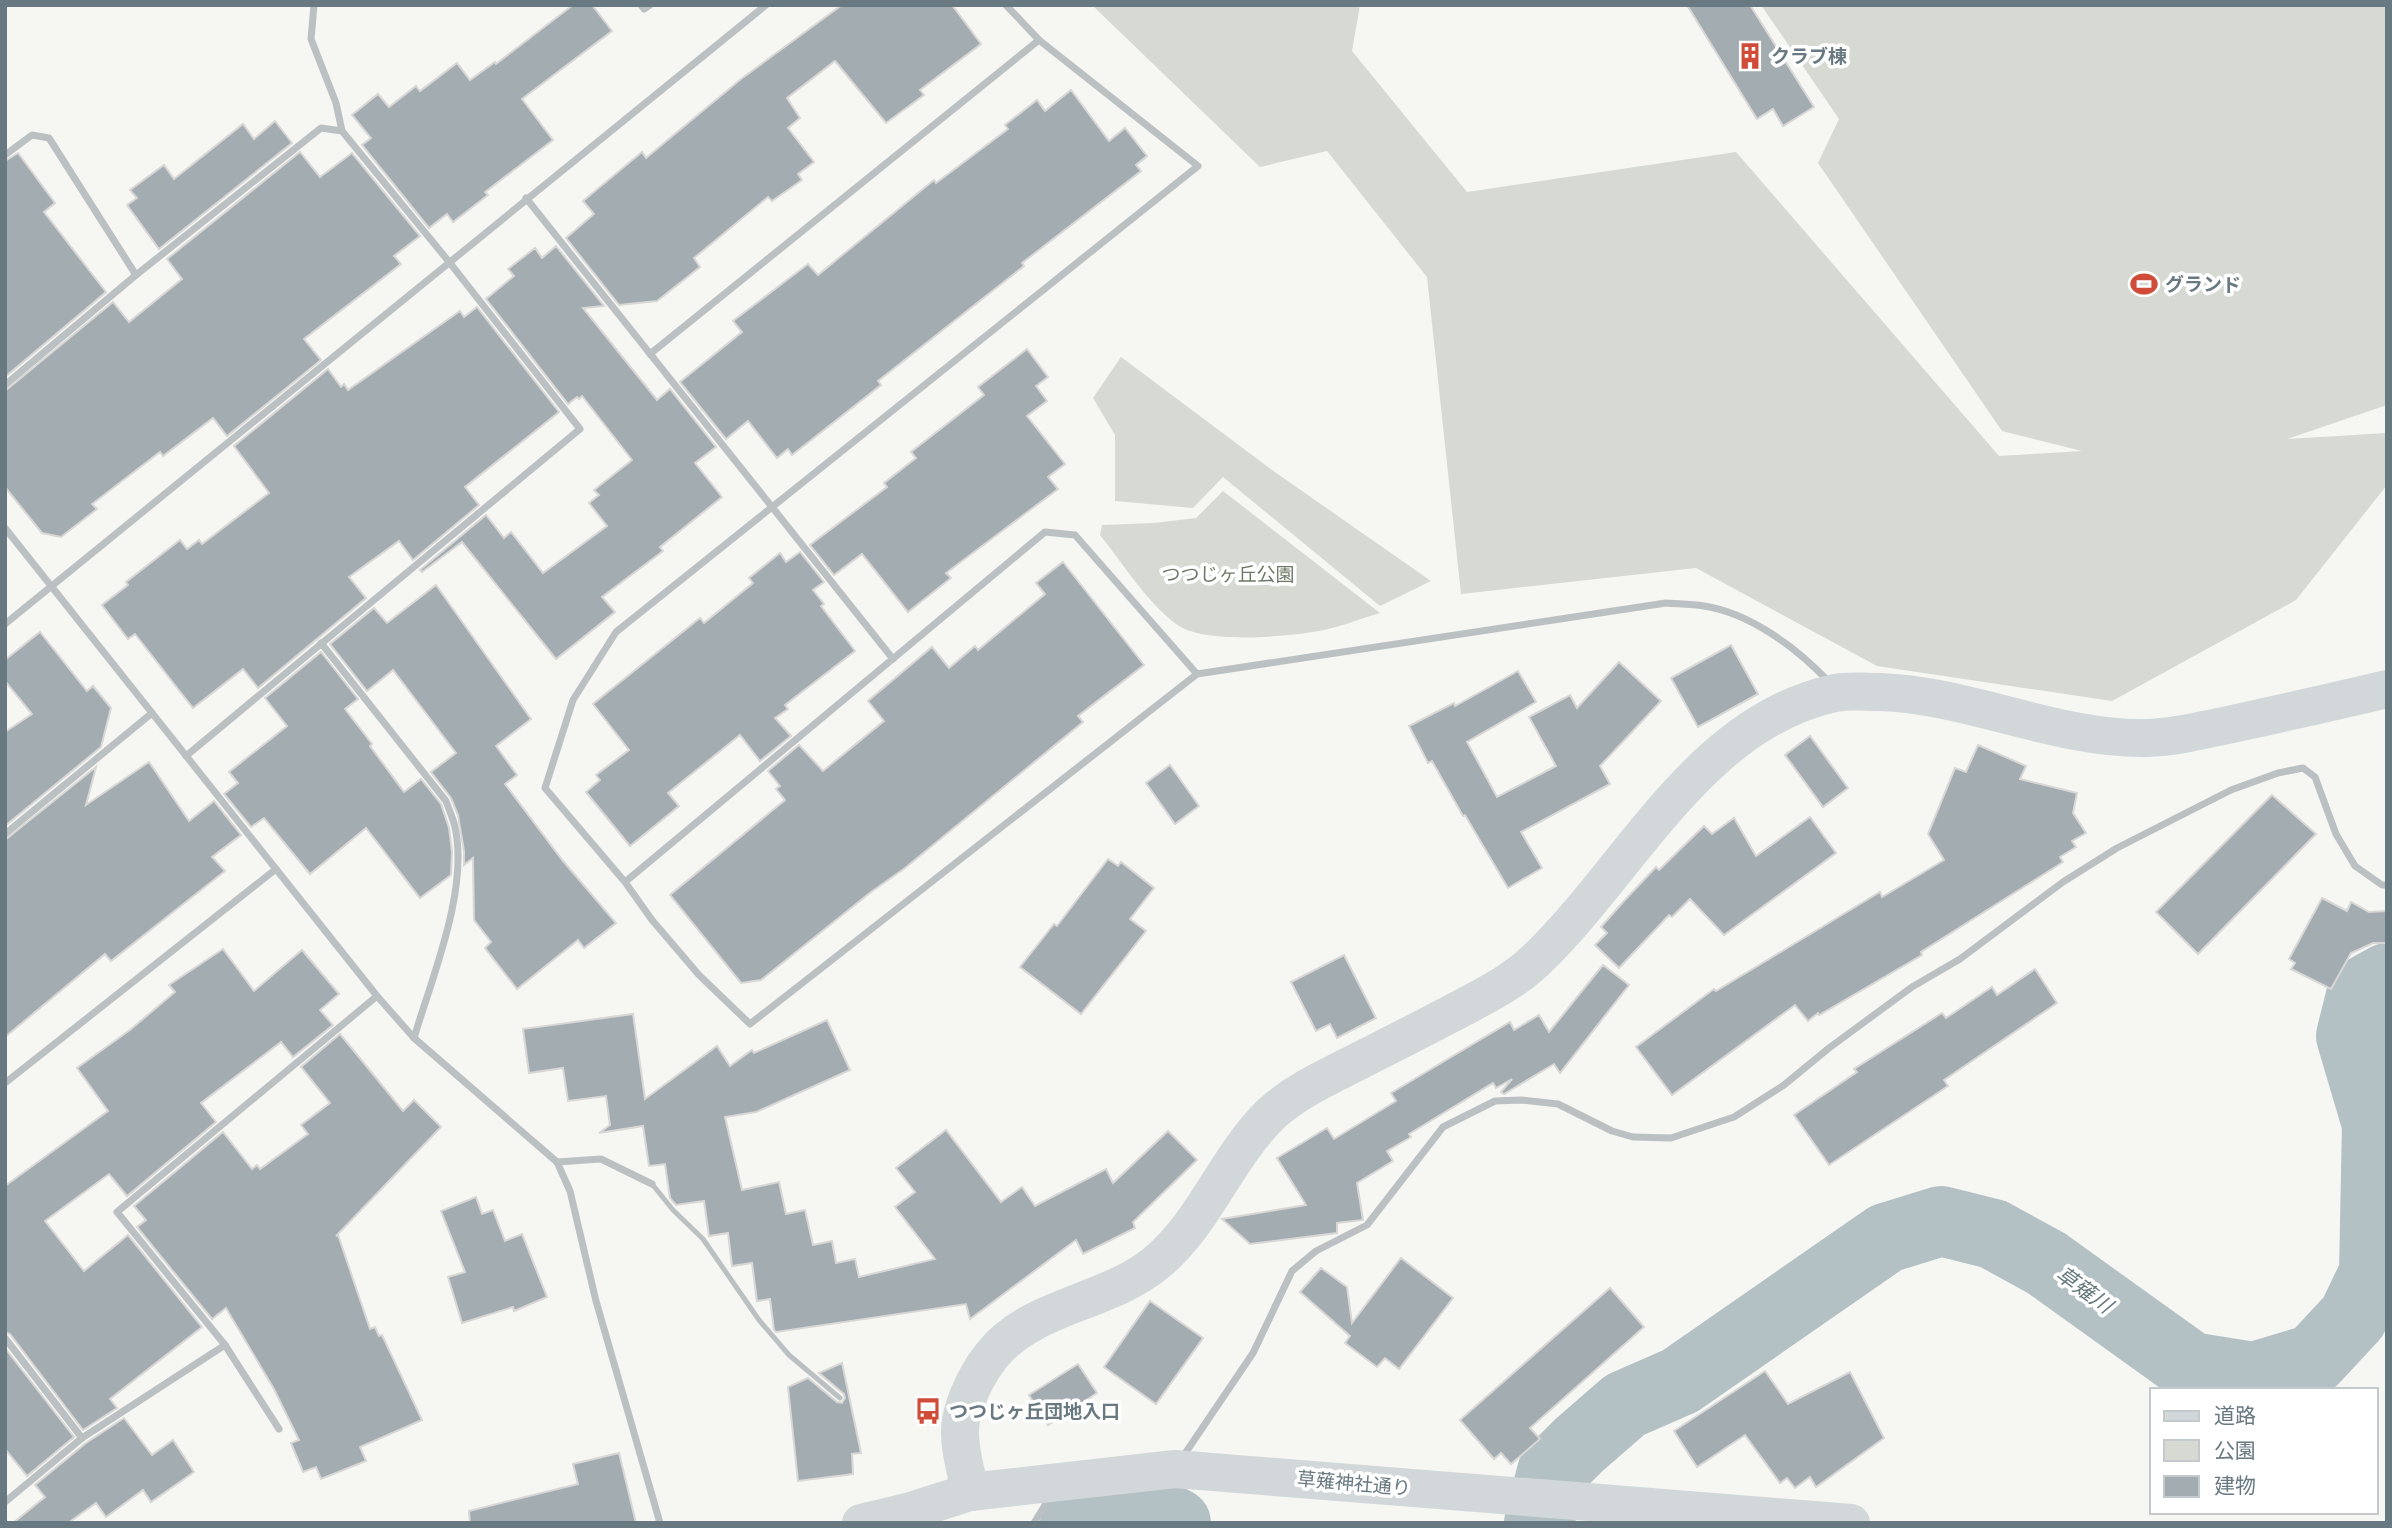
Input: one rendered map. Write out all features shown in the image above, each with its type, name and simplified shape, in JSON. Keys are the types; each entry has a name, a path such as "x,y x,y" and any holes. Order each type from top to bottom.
{"street":[{"path":"186,756 580,429 342,131 336,103 311,39 314,5"},
{"path":"641,5 644,9 650,5"},
{"path":"5,624 766,5"},
{"path":"1006,5 1039,40 1198,166 616,632 573,700 545,788 699,975 750,1024 1196,674 1665,603 1705,606 1738,616 1797,653 1838,692"},
{"path":"650,354 1039,40"},
{"path":"5,385 135,275 321,128 342,131"},
{"path":"5,155 32,135 50,138 135,275"},
{"path":"526,198 893,659"},
{"path":"5,528 377,996 414,1038 557,1162 570,1191 596,1301 660,1523"},
{"path":"625,882 1045,532 1075,535 1196,674"},
{"path":"321,643 446,801 455,827 458,862 456,898 414,1038"},
{"path":"970,1492 962,1452 961,1421 974,1385 989,1357 1005,1341 1032,1323 1127,1283 1158,1262 1204,1207 1240,1152 1272,1114 1329,1075 1490,993 1533,963 1570,925 1689,780 1723,749 1759,724 1838,692 1908,693 2034,722 2148,738 2186,733 2387,689"},
{"path":"5,834 152,713"},
{"path":"1175,1469 1253,1353 1292,1271 1316,1251 1367,1225 1443,1127 1495,1101 1521,1100 1558,1104 1612,1131 1633,1137 1671,1138 1734,1117 1784,1085 1912,987 1960,959 2063,882 2117,848 2231,790 2278,773 2303,768 2315,777 2336,834 2355,866 2387,886"},
{"path":"5,1083 276,869"},
{"path":"279,1429 225,1345 117,1212 377,996"},
{"path":"557,1162 601,1159 652,1184"},
{"path":"5,1338 82,1438"},
{"path":"5,1503 82,1438 225,1345"},
{"name":"草薙神社通り","path":"861,1523 970,1492 1175,1469 1851,1523"},
{"path":"1037,1521 1060,1482"}],"lane":[{"path":"652,1184 703,1240 759,1320 789,1355 840,1398"}],"green space":[{"path":"1092,5 1360,5 1352,51 1467,192 1736,152 1999,456 2082,451 2002,431 1818,163 1839,119 1761,5 2387,5 2387,405 2287,439 2387,433 2387,485 2296,600 2112,701 1877,666 1696,568 1461,594 1427,277 1327,151 1260,167"},
{"path":"1121,357 1272,470 1431,581 1380,606 1223,477 1193,508 1115,501 1115,435 1093,398"},
{"name":"つつじヶ丘公園","path":"1223,491 1380,613 1322,631 1262,637 1222,637 1188,630 1176,624 1145,594 1100,535 1102,525 1196,518"}],"building":[{"path":"573,5 592,5 612,31 522,99 553,140 485,192 488,195 453,222 447,214 429,228 362,145 371,138 352,115 378,94 389,107 416,86 420,91 457,63 470,80 495,62 496,64"},
{"path":"842,5 952,5 981,44 920,90 924,95 886,123 835,61 787,98 800,118 788,128 814,162 798,174 802,180 772,201 768,197 694,258 700,267 657,301 619,305 566,238 594,214 583,201 642,152 646,158 741,79"},
{"name":"クラブ棟","path":"1687,5 1750,5 1814,107 1783,126 1773,109 1757,119"},
{"path":"1071,90 1109,141 1125,128 1147,156 1136,165 1141,171 1022,263 1024,266 878,381 881,385 792,455 788,449 777,458 748,421 726,439 680,382 742,332 733,321 808,264 818,275 934,180 936,183 1008,129 1005,125 1037,100 1045,111"},
{"path":"275,121 292,143 159,249 127,205 137,198 130,190 164,165 174,179 243,124 254,139"},
{"path":"300,152 320,177 352,153 420,236 394,256 401,264 304,339 321,360 227,436 213,418 163,456 160,452 92,504 97,509 61,537 42,533 5,487 5,391 113,302 129,322 182,279 167,259"},
{"path":"18,153 55,203 44,212 106,292 5,377 5,161"},
{"path":"556,246 604,306 583,308 657,400 670,389 716,447 695,463 722,497 660,547 663,551 602,597 615,612 556,659 462,542 422,572 420,570 486,515 504,538 511,532 543,573 607,526 589,503 599,495 594,490 632,460 582,396 568,404 486,299 514,276 508,269 535,248 542,258"},
{"path":"477,307 559,412 465,487 479,505 413,560 399,541 349,577 366,598 258,688 243,669 193,708 135,634 128,639 102,605 128,585 126,582 180,540 187,549 199,540 202,544 269,493 234,446 328,369 341,387 344,384 348,390 460,311 464,317"},
{"path":"1027,349 1048,377 1036,386 1047,401 1027,416 1065,464 1048,477 1058,489 946,573 951,578 908,612 862,554 834,575 810,545 887,487 884,483 916,458 911,452 984,395 978,387"},
{"path":"800,552 824,582 813,590 824,604 821,606 855,651 785,705 788,709 775,718 791,736 760,761 740,735 668,793 679,806 630,846 586,792 600,780 596,775 629,750 593,704 700,618 704,623 753,583 749,578 780,553 786,562"},
{"path":"1063,562 1144,665 1078,716 1083,722 905,868 761,980 741,983 670,895 785,800 776,789 780,786 768,771 799,745 823,771 884,721 868,701 932,647 949,668 975,646 978,650 1045,594 1036,583"},
{"path":"436,585 531,719 496,746 517,775 505,784 563,861 616,923 584,948 578,940 517,989 485,948 491,942 474,920 473,858 464,865 458,815 451,798 431,772 456,753 393,670 367,691 330,644 374,608 387,623"},
{"path":"40,632 87,691 93,686 111,708 101,747 5,826 5,732 32,714 5,681 5,660"},
{"path":"1731,645 1758,694 1698,727 1671,678"},
{"path":"321,652 358,699 345,709 404,792 421,779 441,804 449,828 451,875 420,898 366,828 310,874 264,818 251,827 224,794 238,783 229,772 287,726 265,698"},
{"path":"1619,662 1661,701 1600,766 1610,784 1521,832 1542,868 1508,888 1432,761 1428,763 1409,726 1454,703 1455,706 1518,671 1536,702 1467,742 1497,797 1556,766 1529,717 1570,695 1577,708"},
{"path":"1810,736 1848,788 1823,807 1785,755"},
{"path":"1978,745 2026,766 2020,779 2077,793 2073,813 2086,833 2072,841 2076,847 2060,857 2063,862 1921,952 1922,955 1808,1021 1795,1005 1672,1095 1636,1047 1714,989 1716,991 1880,892 1882,897 1944,860 1928,834 1955,768 1966,772"},
{"path":"149,762 189,821 214,801 241,835 212,857 225,871 111,961 105,954 5,1037 5,840 96,767 86,805"},
{"path":"1170,765 1199,806 1175,824 1146,783"},
{"path":"2272,795 2316,834 2198,954 2156,912"},
{"path":"1810,817 1836,853 1724,935 1690,899 1672,917 1669,915 1619,968 1595,945 1607,933 1601,927 1624,901 1656,867 1659,870 1704,826 1712,834 1734,818 1756,856"},
{"path":"1108,859 1118,866 1121,862 1154,888 1130,919 1146,931 1081,1014 1020,967 1054,924 1057,926"},
{"path":"2322,898 2347,911 2351,902 2369,912 2387,911 2387,943 2373,943 2351,953 2331,989 2291,969 2295,963 2289,959"},
{"path":"223,949 254,991 302,950 339,994 320,1010 333,1025 293,1057 281,1042 201,1103 216,1122 127,1196 109,1174 45,1221 84,1271 128,1235 202,1327 110,1399 117,1408 83,1430 10,1334 5,1332 5,1186 108,1111 77,1068 130,1030 175,992 169,985"},
{"path":"1344,955 1376,1018 1337,1038 1330,1024 1316,1031 1291,982"},
{"path":"1603,965 1629,985 1560,1073 1554,1064 1504,1094 1501,1092 1512,1079 1496,1088 1493,1083 1409,1134 1411,1137 1387,1151 1393,1161 1357,1183 1363,1220 1337,1223 1337,1233 1250,1244 1222,1219 1306,1205 1277,1158 1327,1128 1334,1139 1396,1101 1391,1093 1510,1022 1514,1030 1539,1015 1549,1032"},
{"path":"2035,969 2057,1003 1944,1080 1948,1086 1829,1165 1794,1115 1857,1072 1854,1069 1942,1013 1946,1018 1992,987 1997,995"},
{"path":"633,1014 645,1099 717,1046 730,1066 752,1050 754,1053 827,1020 850,1070 756,1112 725,1117 742,1190 779,1182 786,1214 805,1210 813,1245 832,1241 836,1263 855,1259 859,1277 935,1259 895,1207 915,1192 896,1168 946,1130 1001,1202 1022,1187 1035,1206 1106,1169 1113,1183 1168,1131 1197,1160 1133,1222 1135,1228 1083,1254 1076,1240 970,1319 966,1304 776,1332 770,1299 757,1301 752,1263 732,1266 728,1233 709,1236 704,1201 676,1205 670,1198 665,1164 649,1166 643,1126 599,1133 610,1125 606,1096 568,1101 563,1068 529,1073 523,1029"},
{"path":"340,1034 403,1111 414,1100 441,1127 336,1236 338,1235 370,1329 375,1327 379,1336 382,1335 422,1420 360,1447 366,1461 321,1479 316,1467 303,1472 291,1443 299,1440 274,1389 226,1308 212,1319 137,1227 146,1220 134,1206 223,1132 252,1169 257,1165 260,1169 308,1134 301,1125 330,1103 301,1067"},
{"path":"476,1197 482,1214 493,1210 505,1241 522,1234 547,1297 514,1311 513,1307 462,1323 448,1277 465,1272 441,1211"},
{"path":"1401,1258 1453,1298 1399,1369 1385,1358 1377,1367 1345,1343 1350,1336 1300,1292 1321,1268 1347,1287 1352,1323"},
{"path":"1610,1288 1644,1327 1530,1428 1540,1439 1511,1464 1501,1453 1494,1459 1460,1420"},
{"path":"1150,1301 1203,1338 1156,1404 1104,1367"},
{"path":"5,1348 74,1437 27,1476 5,1449"},
{"path":"842,1363 861,1453 852,1454 853,1474 798,1481 788,1387 808,1378 837,1402 842,1403 844,1394 819,1373"},
{"path":"1078,1364 1097,1393 1048,1425 1029,1395"},
{"path":"1765,1371 1788,1404 1850,1372 1884,1438 1816,1487 1810,1477 1795,1488 1787,1478 1780,1483 1745,1435 1697,1467 1674,1431"},
{"path":"124,1418 152,1455 173,1440 194,1472 151,1502 143,1490 106,1517 96,1503 68,1523 13,1523 45,1497 35,1485 86,1443"},
{"path":"619,1453 636,1523 470,1523 469,1511 578,1484 573,1464"}],"waterway":[{"name":"草薙川","path":"1539,1523 1552,1472 1625,1405 1680,1381 1886,1238 1941,1221 1993,1234 2046,1263 2191,1367 2254,1377 2314,1359 2353,1317 2374,1273 2377,1124 2351,1036 2362,992 2387,978"},
{"name":"草薙川","path":"1075,1523 1077,1519 1092,1514 1127,1508 1149,1512 1176,1523"}],"place":[{"name":"クラブ棟","path":"1750,56"},
{"name":"グランド","path":"2144,284"},
{"name":"つつじヶ丘団地入口","path":"928,1411"}]}
